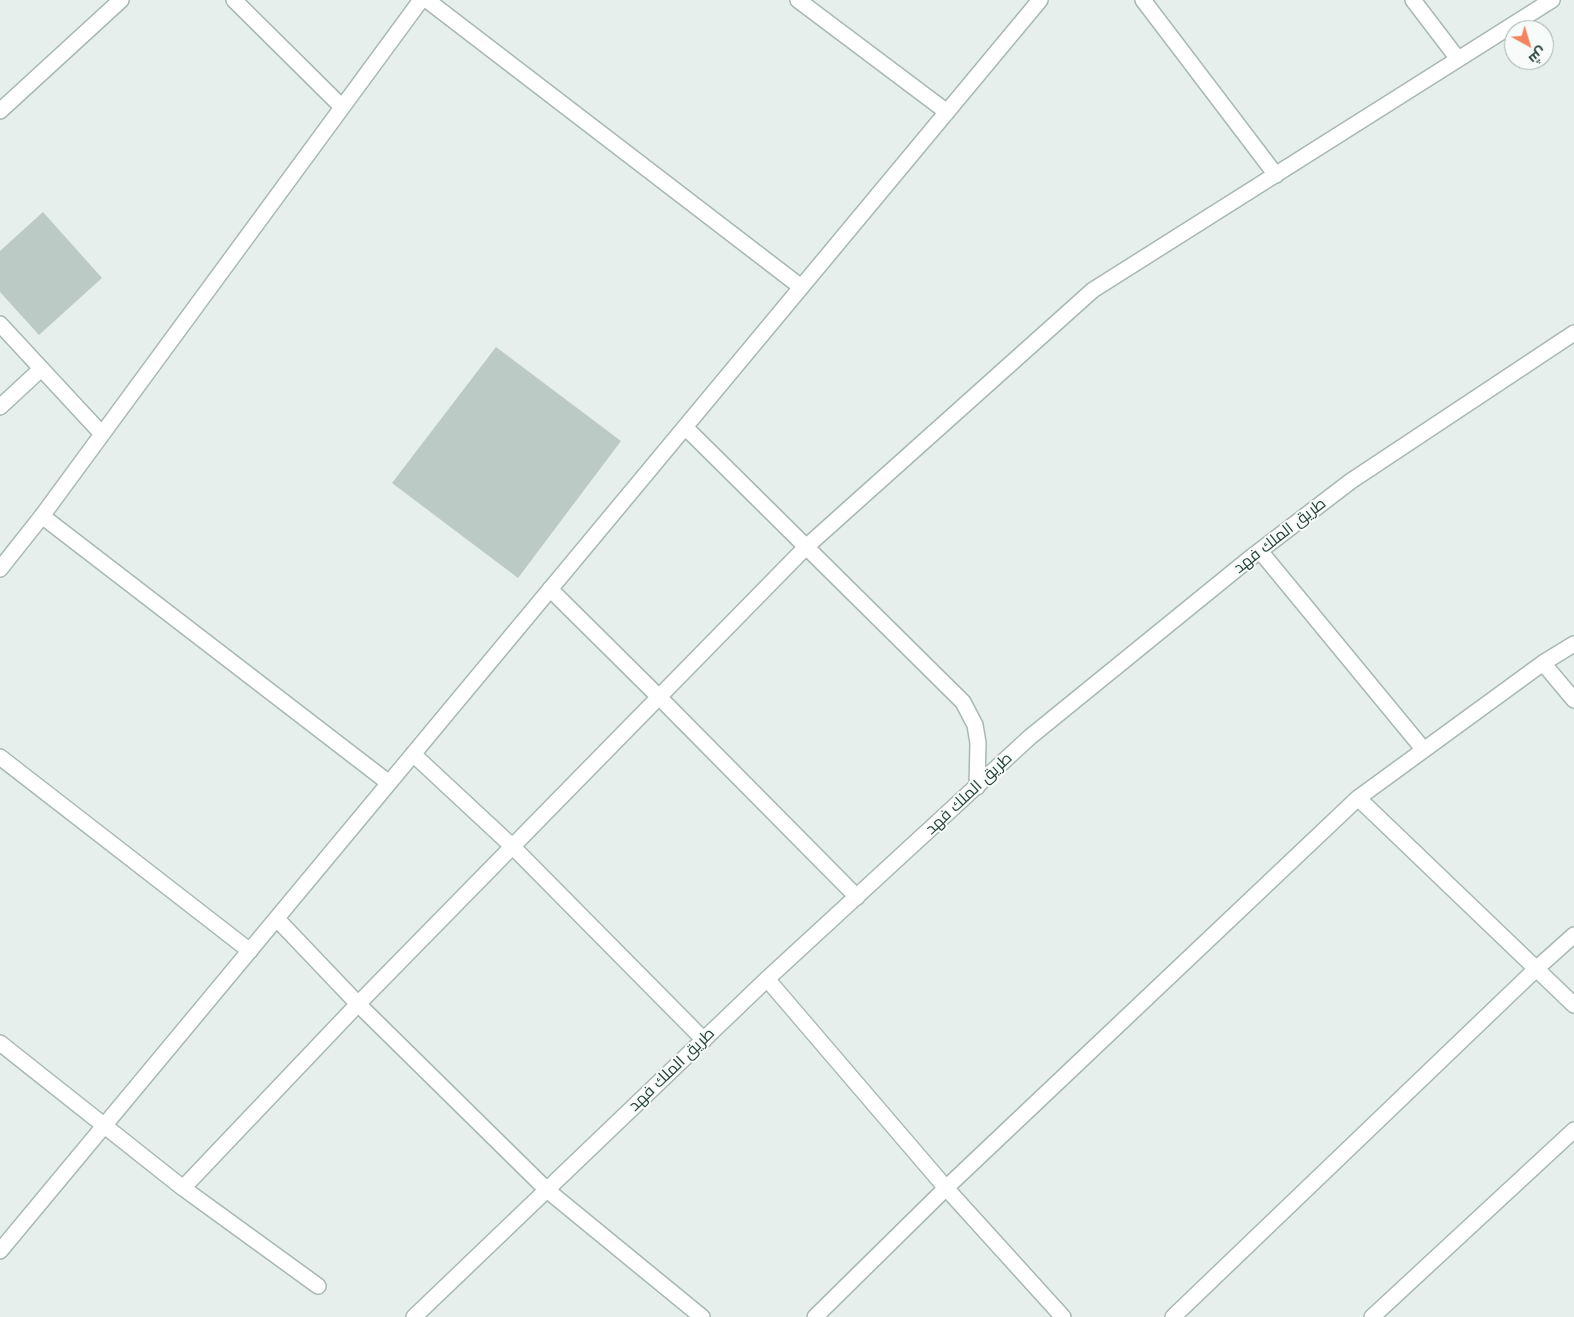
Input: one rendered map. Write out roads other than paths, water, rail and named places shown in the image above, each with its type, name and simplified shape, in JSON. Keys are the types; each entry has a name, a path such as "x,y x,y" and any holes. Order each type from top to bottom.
{"street":[{"path":"0,111 121,0"},
{"path":"234,0 342,107"},
{"path":"0,569 42,516 421,0"},
{"path":"427,0 801,287"},
{"path":"798,0 947,112"},
{"path":"0,1251 1040,0"},
{"path":"1143,0 1276,175"},
{"path":"1413,0 1458,59"},
{"path":"182,1188 358,1004 806,547 1093,290 1552,0"},
{"path":"0,324 102,434"},
{"name":"طريق الملك فهد","path":"414,1317 767,979 1030,737 1260,551 1351,481 1574,334"},
{"path":"0,407 41,369"},
{"path":"685,427 963,702 975,725 978,743 977,787"},
{"path":"42,516 389,783"},
{"path":"1260,551 1424,750"},
{"path":"550,590 659,697 856,897"},
{"path":"815,1317 946,1188 1358,798 1543,663 1574,644"},
{"path":"1543,663 1574,700"},
{"path":"413,754 512,846 704,1040"},
{"path":"0,757 250,951"},
{"path":"1358,798 1574,1005"},
{"path":"276,919 358,1004 547,1190 702,1317"},
{"path":"1173,1317 1536,969 1574,935"},
{"path":"767,979 946,1188 1063,1317"},
{"path":"0,1043 182,1188 318,1286"},
{"path":"1372,1317 1574,1130"}]}
